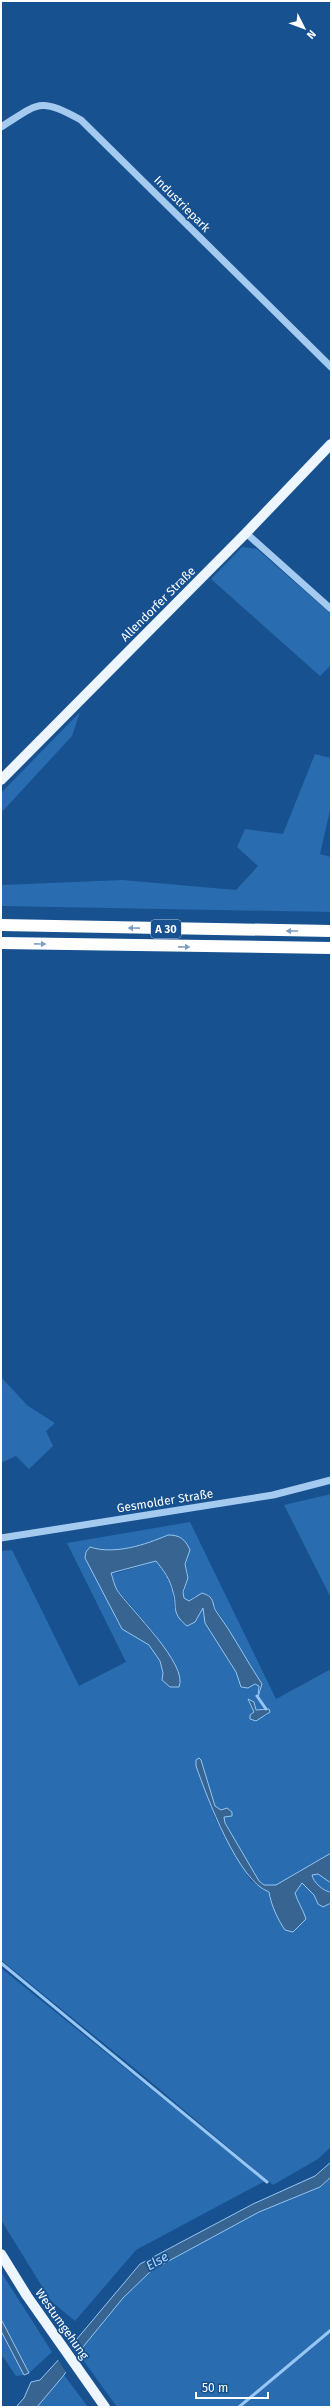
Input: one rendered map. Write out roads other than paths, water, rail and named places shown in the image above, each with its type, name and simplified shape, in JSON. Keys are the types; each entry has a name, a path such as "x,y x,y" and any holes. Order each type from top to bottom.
{"highway":[{"name":"A 30","path":"1,925 331,931"},
{"name":"A 30","path":"1,943 331,948"}],"main road":[{"name":"Allendorfer Straße","path":"1,780 246,533 331,444"},
{"name":"Westumgehung","path":"1,2254 54,2336 105,2407"}],"street":[{"name":"Industriepark","path":"1,127 37,105 58,107 81,120 331,366"},
{"path":"246,533 331,609"},
{"name":"Gesmolder Straße","path":"1,1538 273,1495 331,1480"}],"water":[{"path":"168,1535 182,1538 190,1550 185,1564 188,1578 183,1592 184,1598 189,1601 202,1593 211,1599 215,1609 262,1684 258,1697 259,1686 255,1684 248,1688 241,1687 236,1672 205,1623 203,1608 195,1622 187,1626 178,1617 170,1583 156,1561 111,1573 117,1590 157,1637 175,1665 180,1677 179,1687 170,1687 162,1680 163,1673 160,1661 149,1645 122,1629 85,1558 86,1552 90,1547 109,1550 129,1548"},
{"path":"248,1699 254,1702 256,1710 269,1709 270,1712 256,1721 250,1719 250,1715 254,1712"},
{"path":"199,1758 201,1760 215,1806 221,1810 227,1808 232,1812 232,1816 224,1817 225,1823 259,1881 264,1885 276,1885 331,1853 331,1883 318,1874 312,1875 314,1881 319,1886 328,1892 331,1892 331,1903 323,1907 318,1904 314,1895 302,1883 295,1893 306,1919 293,1932 285,1930 275,1912 269,1892 257,1885 235,1855 216,1817 201,1780 196,1766 196,1760"},
{"name":"Else","path":"331,2162 331,2177 320,2187 259,2212 152,2270 123,2298 78,2353 64,2375 37,2407 16,2407 24,2398 31,2382 40,2380 71,2346 140,2264 253,2204 315,2176"},
{"path":"1,2319 29,2373 24,2375 1,2331"}],"waterway":[{"path":"257,1696 266,1709"},
{"path":"1,1963 267,2182"},
{"path":"239,2407 331,2330"}]}
